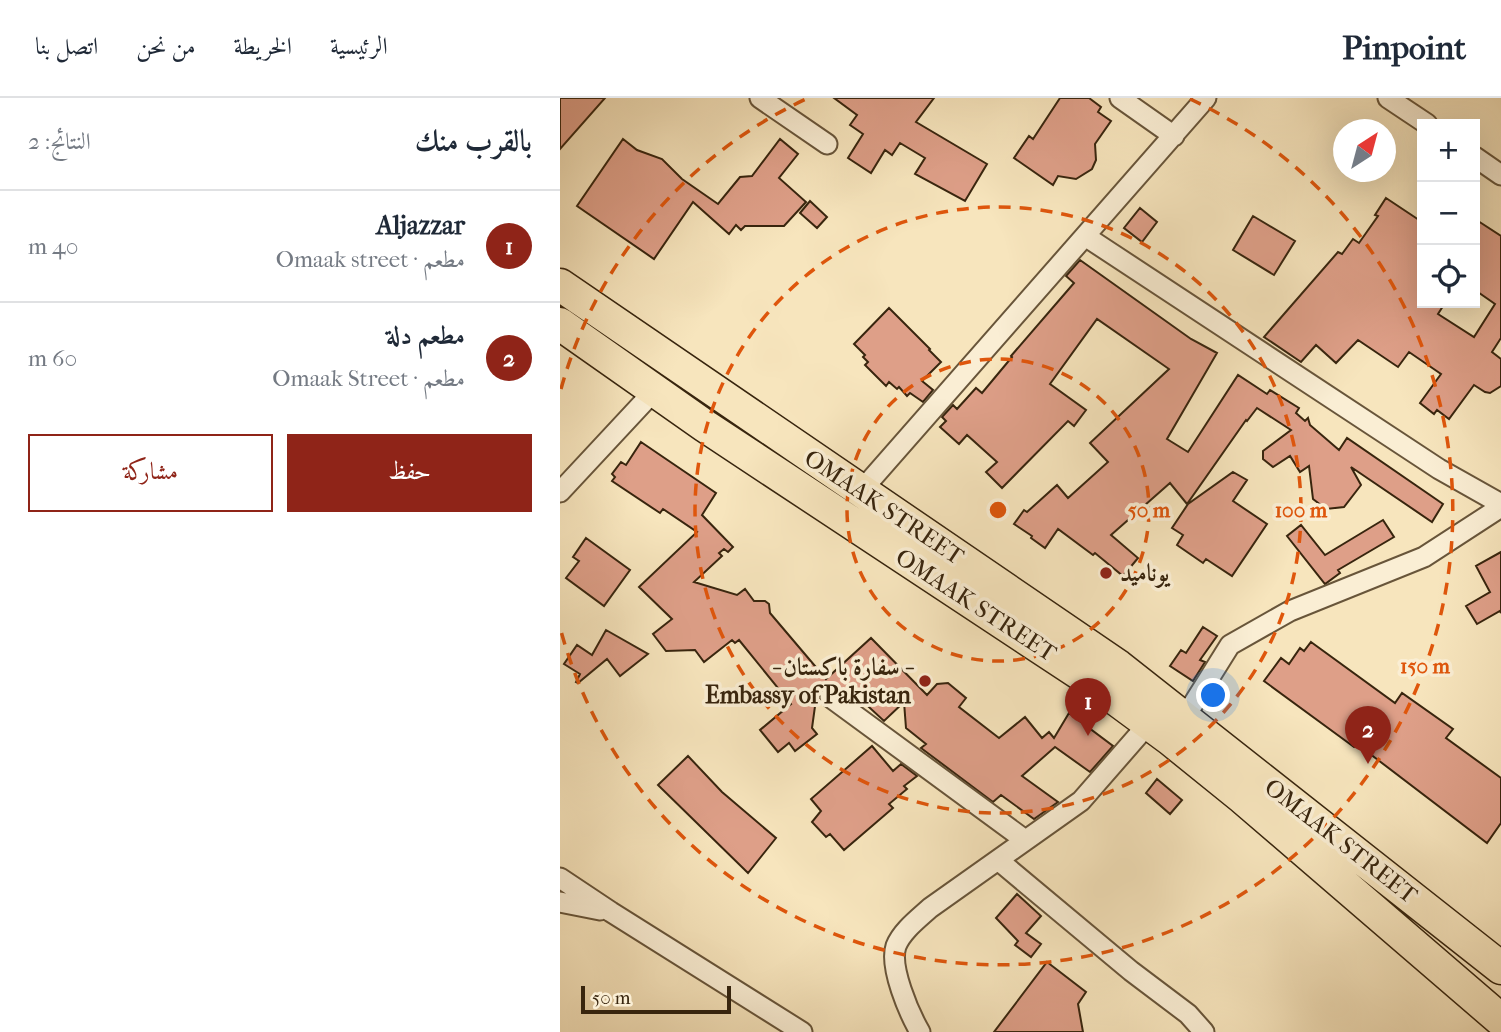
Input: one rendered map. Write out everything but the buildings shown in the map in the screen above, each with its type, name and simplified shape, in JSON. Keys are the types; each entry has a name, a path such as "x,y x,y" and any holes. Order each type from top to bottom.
{"main road":[{"name":"OMAAK STREET","path":"560,285 1118,666 1501,968"},
{"name":"OMAAK STREET","path":"560,324 705,426 1094,683 1149,723 1243,798 1501,1020"},
{"path":"705,426 723,397"}],"street":[{"path":"760,98 827,144"},
{"path":"1120,98 1174,135"},
{"path":"861,491 1206,98"},
{"path":"1388,98 1420,119"},
{"path":"1480,160 1501,175"},
{"path":"1086,236 1439,469 1501,506 1424,557 1290,611 1230,645 1185,717"},
{"path":"560,492 655,390"},
{"path":"830,697 1025,840"},
{"path":"920,1032 897,975 895,948 910,926 930,908 1080,801 1149,723"},
{"path":"998,860 1188,1014 1204,1032"},
{"path":"560,878 802,1032"},
{"path":"560,902 611,912"}],"place":[{"name":"يوناميد","path":"1106,573"},
{"name":"- سفارة باكستان - Embassy of Pakistan","path":"925,681"},
{"name":"Aljazzar","path":"1088,736"},
{"name":"مطعم دلة","path":"1368,764"}]}
